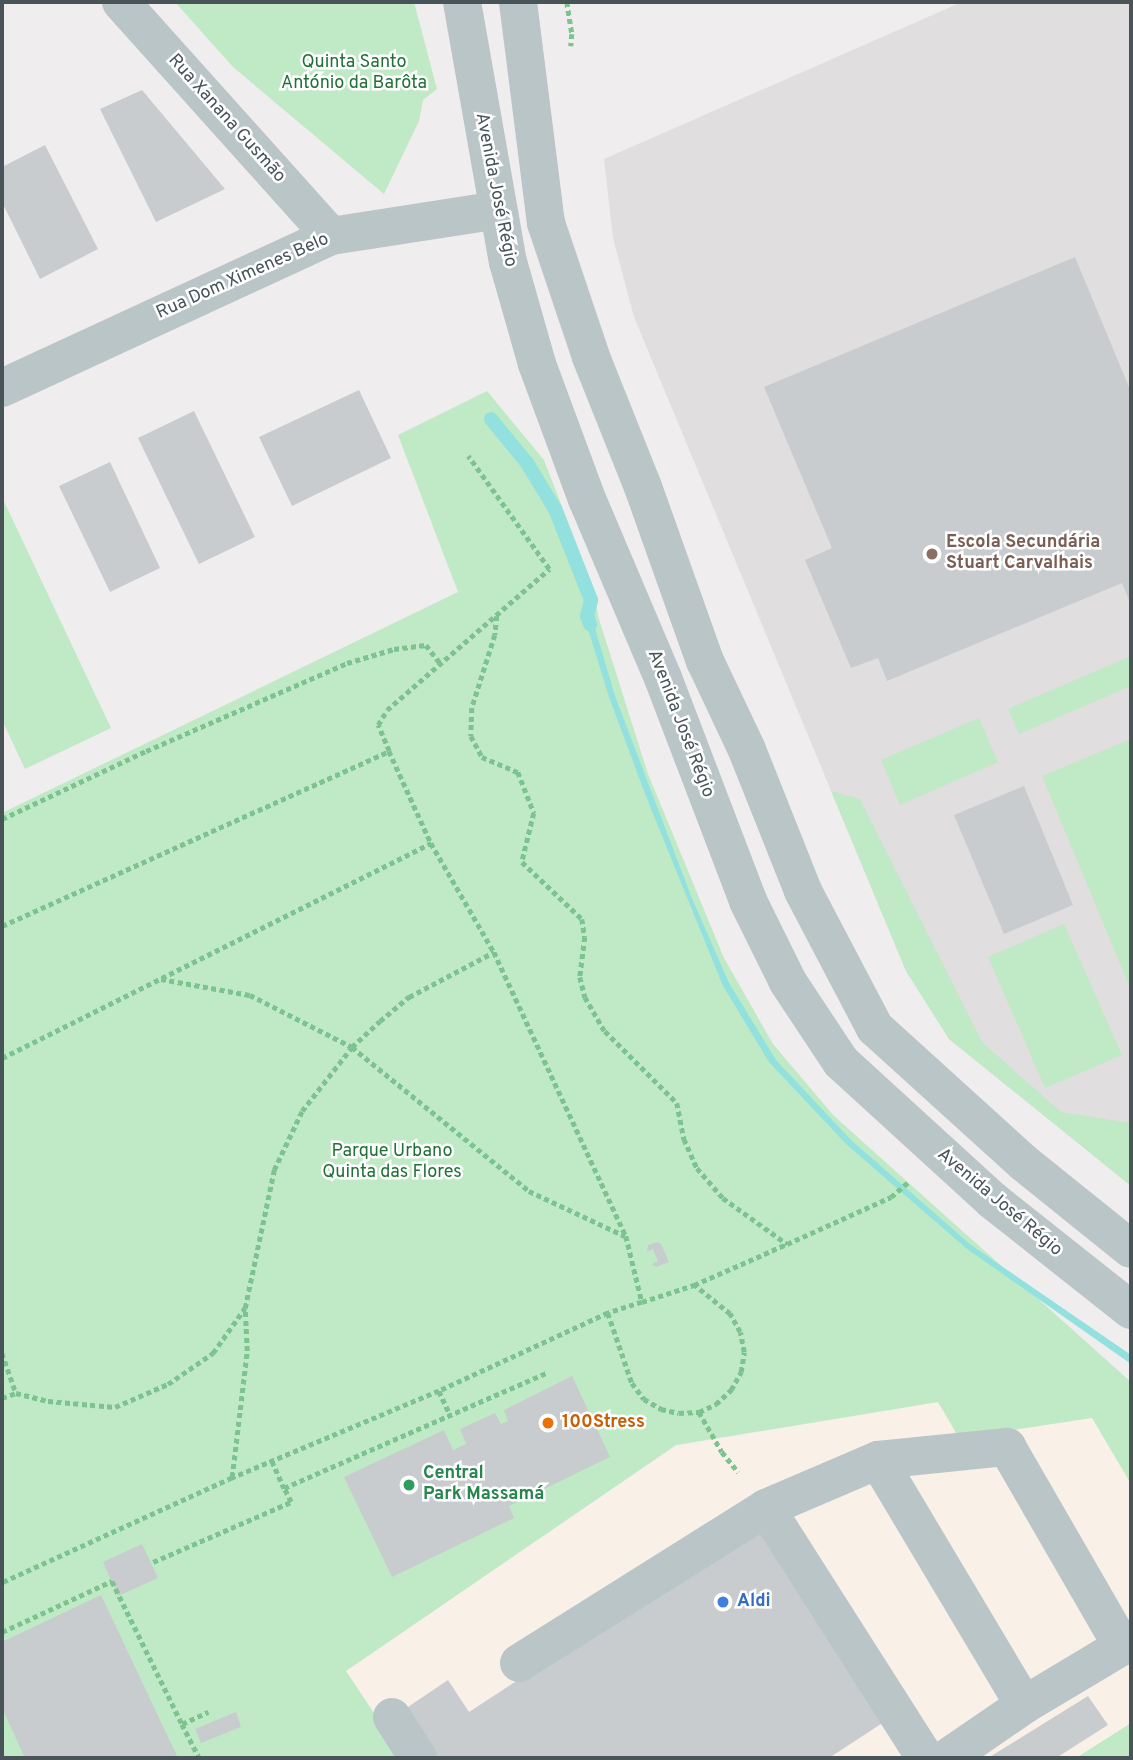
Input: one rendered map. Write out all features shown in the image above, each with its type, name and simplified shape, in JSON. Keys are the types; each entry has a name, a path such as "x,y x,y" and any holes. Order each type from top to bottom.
{"street":[{"name":"Rua Xanana Gusmão","path":"121,2 331,236"},
{"name":"Avenida José Régio","path":"462,2 508,262 537,364 587,499 663,678 748,901 788,982 841,1062 992,1200 1131,1310"},
{"path":"518,2 546,223 591,357 643,487 705,661 747,750 803,891 875,1028 1024,1163 1131,1250"},
{"name":"Rua Dom Ximenes Belo","path":"2,388 331,236 498,209"},
{"path":"519,1663 766,1508 878,1460 1007,1447 1127,1644 1024,1705 947,1758"},
{"path":"878,1460 1024,1705"},
{"path":"766,1508 925,1758"},
{"path":"392,1717 418,1758"}],"path":[{"path":"468,456 549,569 387,710 378,725 430,843 494,952 626,1236 642,1303"},
{"path":"497,616 495,635 472,708 471,736 482,757 518,772 534,813 522,862 582,919 584,937 580,977 585,997 605,1031 677,1102 684,1139 697,1168 723,1198 787,1244"},
{"path":"2,819 146,751 347,663 394,649 426,645 440,663"},
{"path":"2,926 389,751"},
{"path":"2,1058 430,843"},
{"path":"232,1478 247,1351 246,1308 274,1170 302,1111 352,1046 410,997 494,952"},
{"path":"161,979 250,995 352,1046 529,1191 626,1236"},
{"path":"2,1583 232,1478 439,1391 608,1313 694,1285 787,1244 891,1196 915,1177"},
{"path":"608,1313 632,1383 644,1399 661,1409 679,1413 699,1412 716,1404 731,1390 741,1372 744,1352 740,1332 730,1314 694,1285"},
{"path":"2,1398 16,1393 48,1401 115,1407 168,1384 213,1353 246,1308"},
{"path":"2,1353 16,1393"},
{"path":"284,1488 548,1372"},
{"path":"439,1391 450,1415"},
{"path":"699,1412 722,1452"},
{"path":"153,1562 290,1502 272,1461"},
{"path":"2,1632 112,1581 199,1758"},
{"path":"183,1724 208,1712"}],"shaded area":[{"name":"Escola Secundária Stuart Carvalhais","path":"962,2 1131,2 1131,1186 949,1039 906,971 634,317 613,238 604,159"},
{"path":"1118,1372 1131,1382 1131,1758 404,1758 346,1671 676,1446"}],"green space":[{"name":"Quinta Santo António da Barôta","path":"175,2 414,2 437,89 423,100 419,121 384,194 233,67"},
{"name":"Parque Urbano Quinta das Flores","path":"487,391 544,460 594,589 598,616 648,774 724,958 773,1044 834,1116 1131,1382 1131,1484 1092,1418 959,1438 938,1402 676,1445 346,1671 404,1758 2,1758 2,813 458,592 398,435"},
{"path":"2,497 111,728 25,769 2,720"},
{"path":"1131,656 1131,686 1019,734 1008,709"},
{"path":"979,718 998,762 900,805 881,760"},
{"path":"1131,739 1131,990 1042,776"},
{"path":"831,791 860,799 982,1042 1061,1112 1131,1123 1131,1186 949,1039 906,971"},
{"path":"1064,924 1122,1055 1045,1088 988,957"},
{"path":"1131,1723 1131,1758 1076,1758"}],"water":[{"path":"592,607 592,618 615,696 691,896 729,983 776,1060 851,1140 971,1245 1131,1355 1131,1364 967,1249 846,1144 769,1062 723,986 647,799 609,697 584,616 585,611"}],"building":[{"path":"142,90 225,189 156,222 100,109"},
{"path":"45,145 98,249 40,279 2,202 2,167"},
{"path":"1075,257 1131,392 1131,605 1122,583 887,681 878,658 851,668 805,560 832,548 764,387"},
{"path":"359,390 391,458 292,506 259,437"},
{"path":"194,411 255,537 199,564 138,438"},
{"path":"110,462 160,568 110,592 59,486"},
{"path":"1024,786 1073,905 1004,934 954,815"},
{"path":"657,1242 661,1244 669,1262 656,1267 652,1264 658,1261 653,1249 647,1252 648,1245"},
{"path":"572,1376 610,1457 509,1506 514,1518 392,1577 344,1477 444,1430 453,1450 466,1444 460,1429 495,1413 501,1424 508,1421 504,1410"},
{"name":"Aldi","path":"758,1523 887,1720 829,1758 429,1758 399,1713 448,1680 469,1712"},
{"path":"142,1544 158,1578 118,1596 103,1562"},
{"path":"101,1595 178,1758 25,1758 2,1708 2,1642"},
{"path":"1088,1696 1108,1725 1056,1758 988,1758"},
{"path":"236,1712 241,1727 201,1743 195,1729"}],"waterway":[{"path":"491,419 527,463 555,509 591,600 587,616 590,624"}],"place":[{"name":"Escola Secundária Stuart Carvalhais","path":"932,554"},
{"name":"100Stress","path":"548,1423"},
{"name":"Central Park Massamá","path":"409,1485"},
{"name":"Aldi","path":"723,1602"}]}
